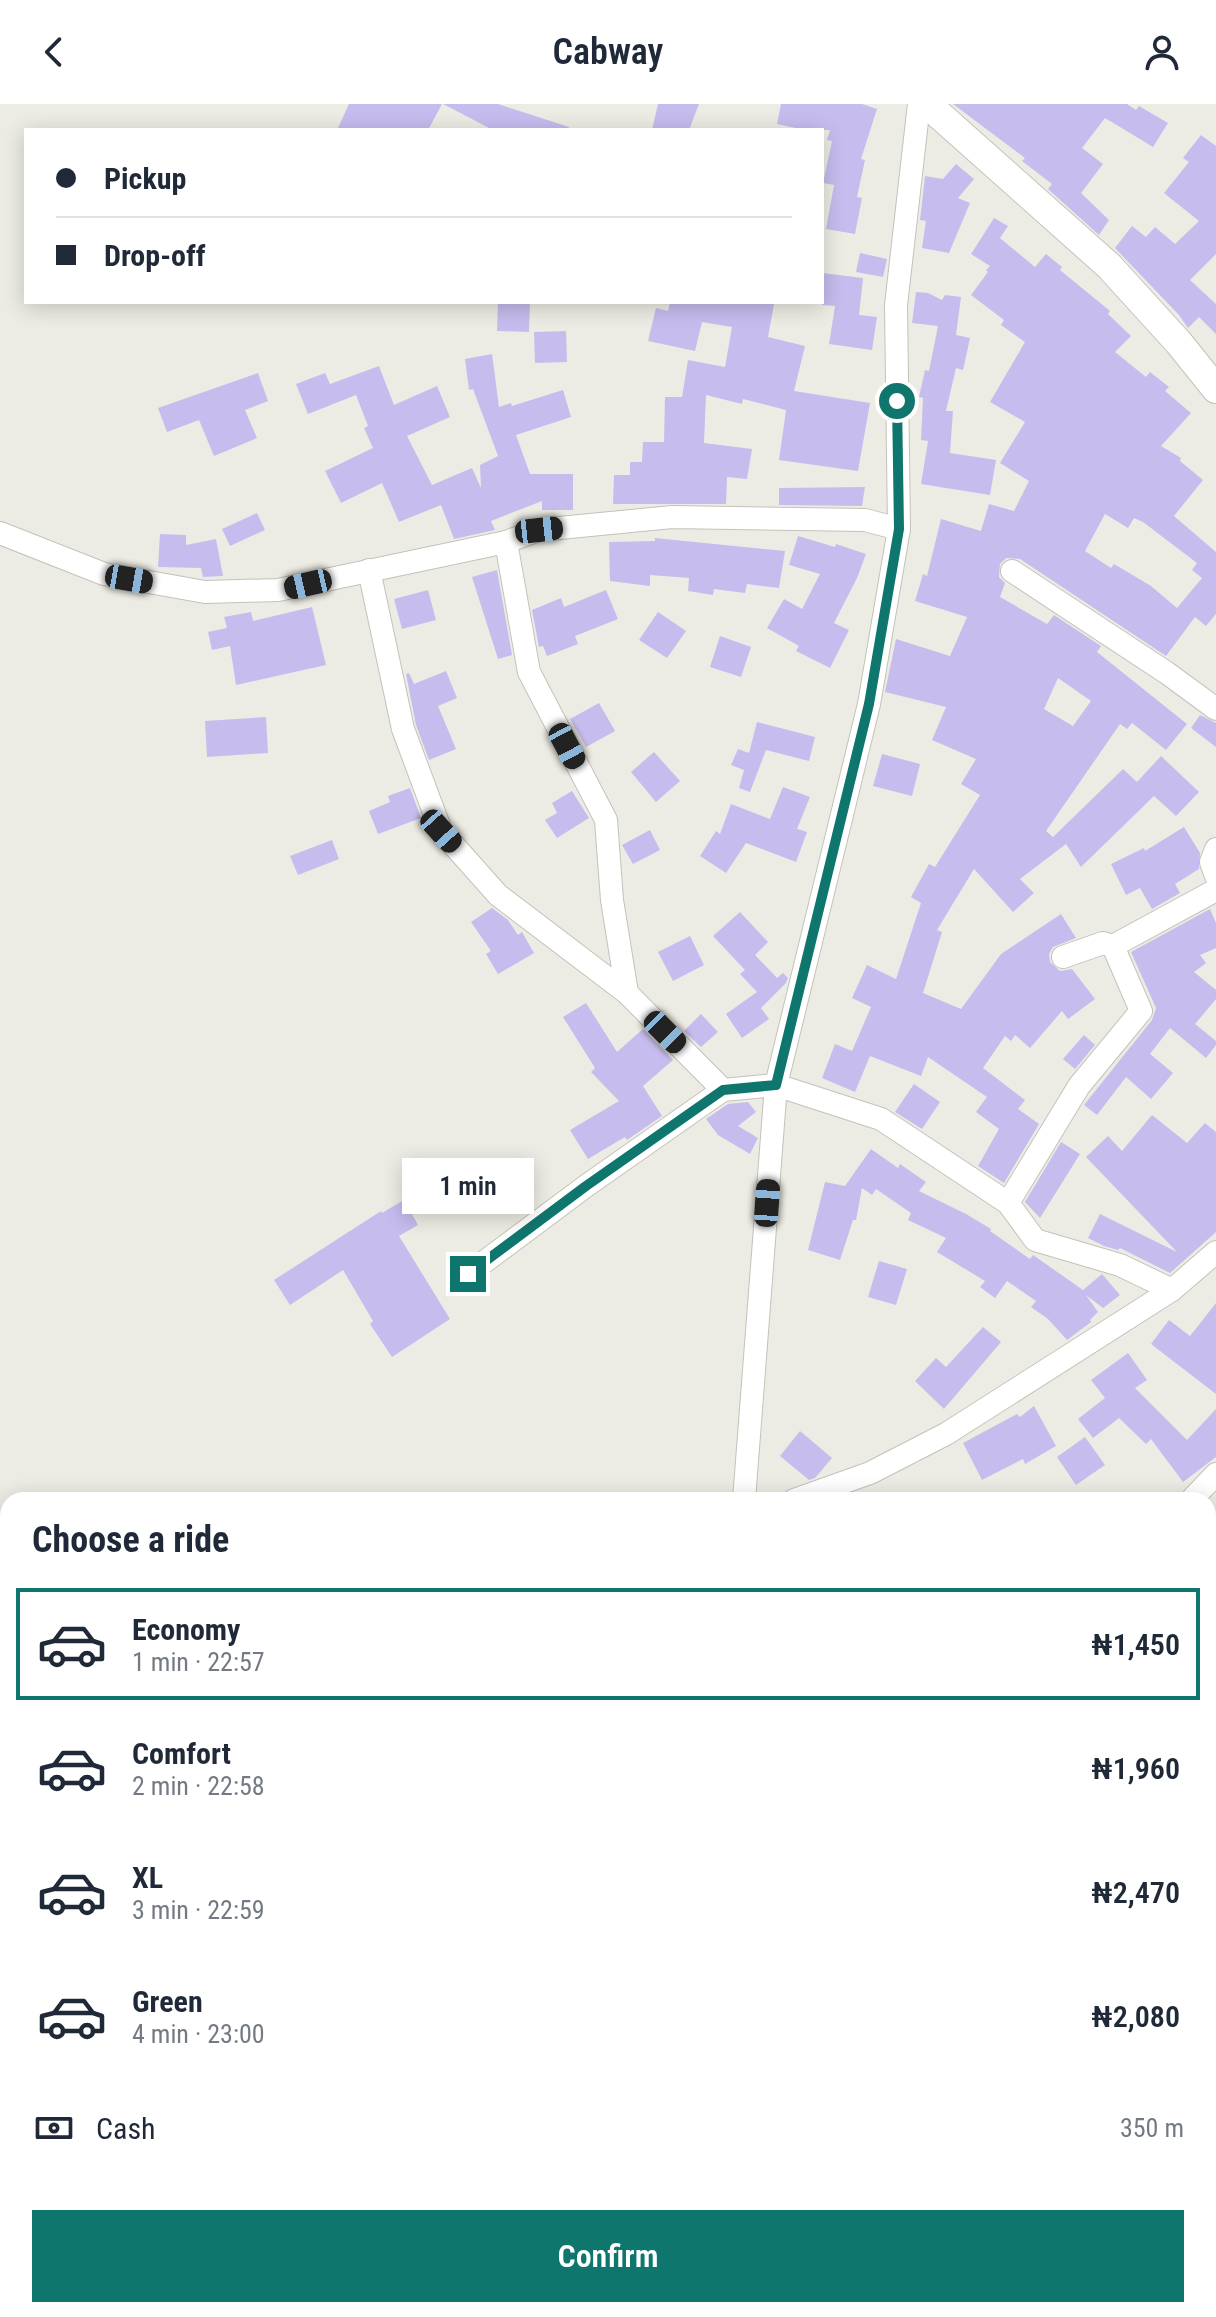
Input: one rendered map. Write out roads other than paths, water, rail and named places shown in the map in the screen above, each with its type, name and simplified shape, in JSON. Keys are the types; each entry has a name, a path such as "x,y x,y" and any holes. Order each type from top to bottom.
{"street":[{"path":"745,1492 776,1085 869,704 899,529 896,305 919,104"},
{"path":"927,104 1109,266 1216,389"},
{"path":"0,533 104,574 205,592 278,590 506,542 539,530 672,517 865,520 899,529"},
{"path":"506,542 529,672 606,820 612,900 627,993"},
{"path":"369,570 403,729 441,831 498,895 627,993 723,1090"},
{"path":"1012,571 1216,709"},
{"path":"1216,849 1211,862 1216,876"},
{"path":"1063,957 1103,943 1113,946 1216,890"},
{"path":"1008,1203 1079,1086 1141,1011 1113,946"},
{"path":"468,1274 723,1090 776,1085 881,1119 1008,1203 1035,1240 1120,1265 1172,1290"},
{"path":"817,1492 870,1473 946,1434 1172,1290 1216,1252"},
{"path":"1199,1492 1216,1474"}]}
